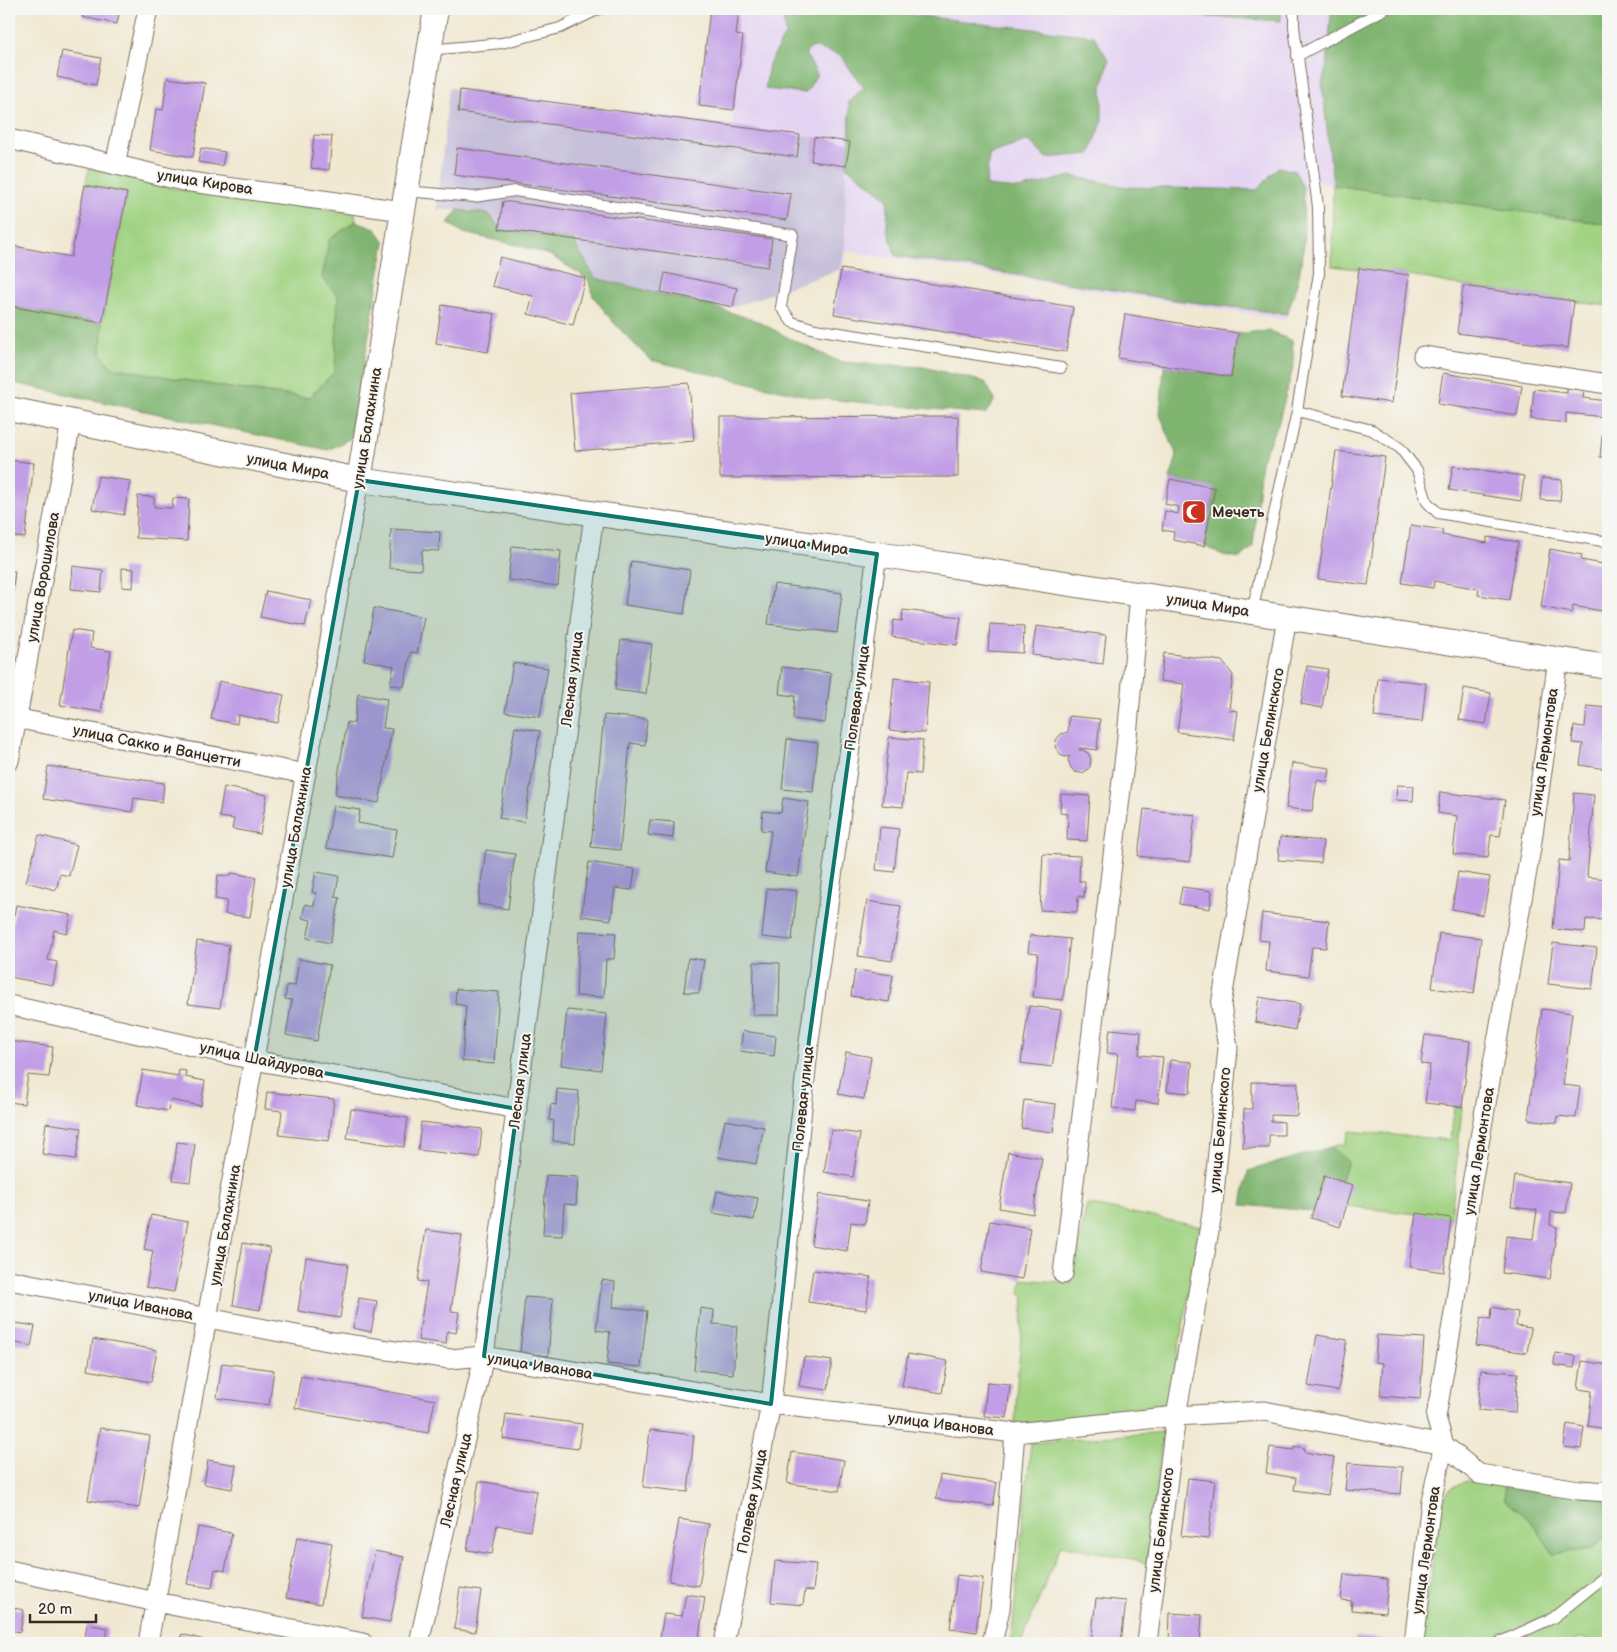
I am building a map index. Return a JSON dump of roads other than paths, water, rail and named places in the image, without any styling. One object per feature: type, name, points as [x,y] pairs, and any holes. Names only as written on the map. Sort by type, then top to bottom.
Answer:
[{"type":"street","points":[[115,165],[148,9]]},
{"type":"street","name":"улица Балахнина","points":[[148,1643],[359,480],[436,9]]},
{"type":"street","name":"улица Кирова","points":[[9,139],[183,181],[405,201]]},
{"type":"street","points":[[1423,356],[1608,384]]},
{"type":"street","name":"улица Мира","points":[[9,409],[359,480],[877,554],[1608,667]]},
{"type":"street","name":"улица Ворошилова","points":[[9,761],[13,718],[71,422]]},
{"type":"street","name":"Лесная улица","points":[[419,1643],[484,1356],[594,514]]},
{"type":"street","name":"Полевая улица","points":[[724,1643],[771,1404],[809,1041],[877,554]]},
{"type":"street","points":[[1063,1274],[1125,757],[1140,595]]},
{"type":"street","name":"улица Белинского","points":[[1147,1643],[1176,1416],[1212,1214],[1228,1048],[1222,1005],[1287,617]]},
{"type":"street","name":"улица Лермонтова","points":[[1414,1643],[1431,1501],[1444,1445],[1436,1417],[1456,1307],[1471,1189],[1531,848],[1558,659]]},
{"type":"street","name":"улица Сакко и Ванцетти","points":[[13,718],[306,774]]},
{"type":"street","name":"улица Шайдурова","points":[[9,1005],[254,1060],[517,1109]]},
{"type":"street","name":"улица Иванова","points":[[9,1280],[333,1342],[450,1359],[484,1356],[771,1404],[1015,1433],[1176,1416],[1264,1411],[1444,1445]]},
{"type":"street","points":[[992,1643],[1000,1609],[1015,1433]]},
{"type":"street","points":[[1444,1445],[1479,1474],[1580,1490],[1608,1492]]},
{"type":"street","points":[[9,1570],[156,1602],[363,1643]]},
{"type":"lane","points":[[430,50],[502,43],[560,28],[599,9]]},
{"type":"lane","points":[[1252,612],[1297,411],[1319,273],[1318,207],[1297,56],[1294,9]]},
{"type":"lane","points":[[1297,56],[1385,9]]},
{"type":"lane","points":[[405,201],[474,197],[515,191],[793,235],[781,307],[792,322],[815,329],[1061,368]]},
{"type":"lane","points":[[1297,411],[1372,430],[1400,448],[1417,470],[1427,502],[1438,513],[1608,542]]},
{"type":"lane","points":[[1498,1643],[1553,1618],[1608,1574]]},
{"type":"place","name":"Мечеть","points":[[1194,512]]}]
